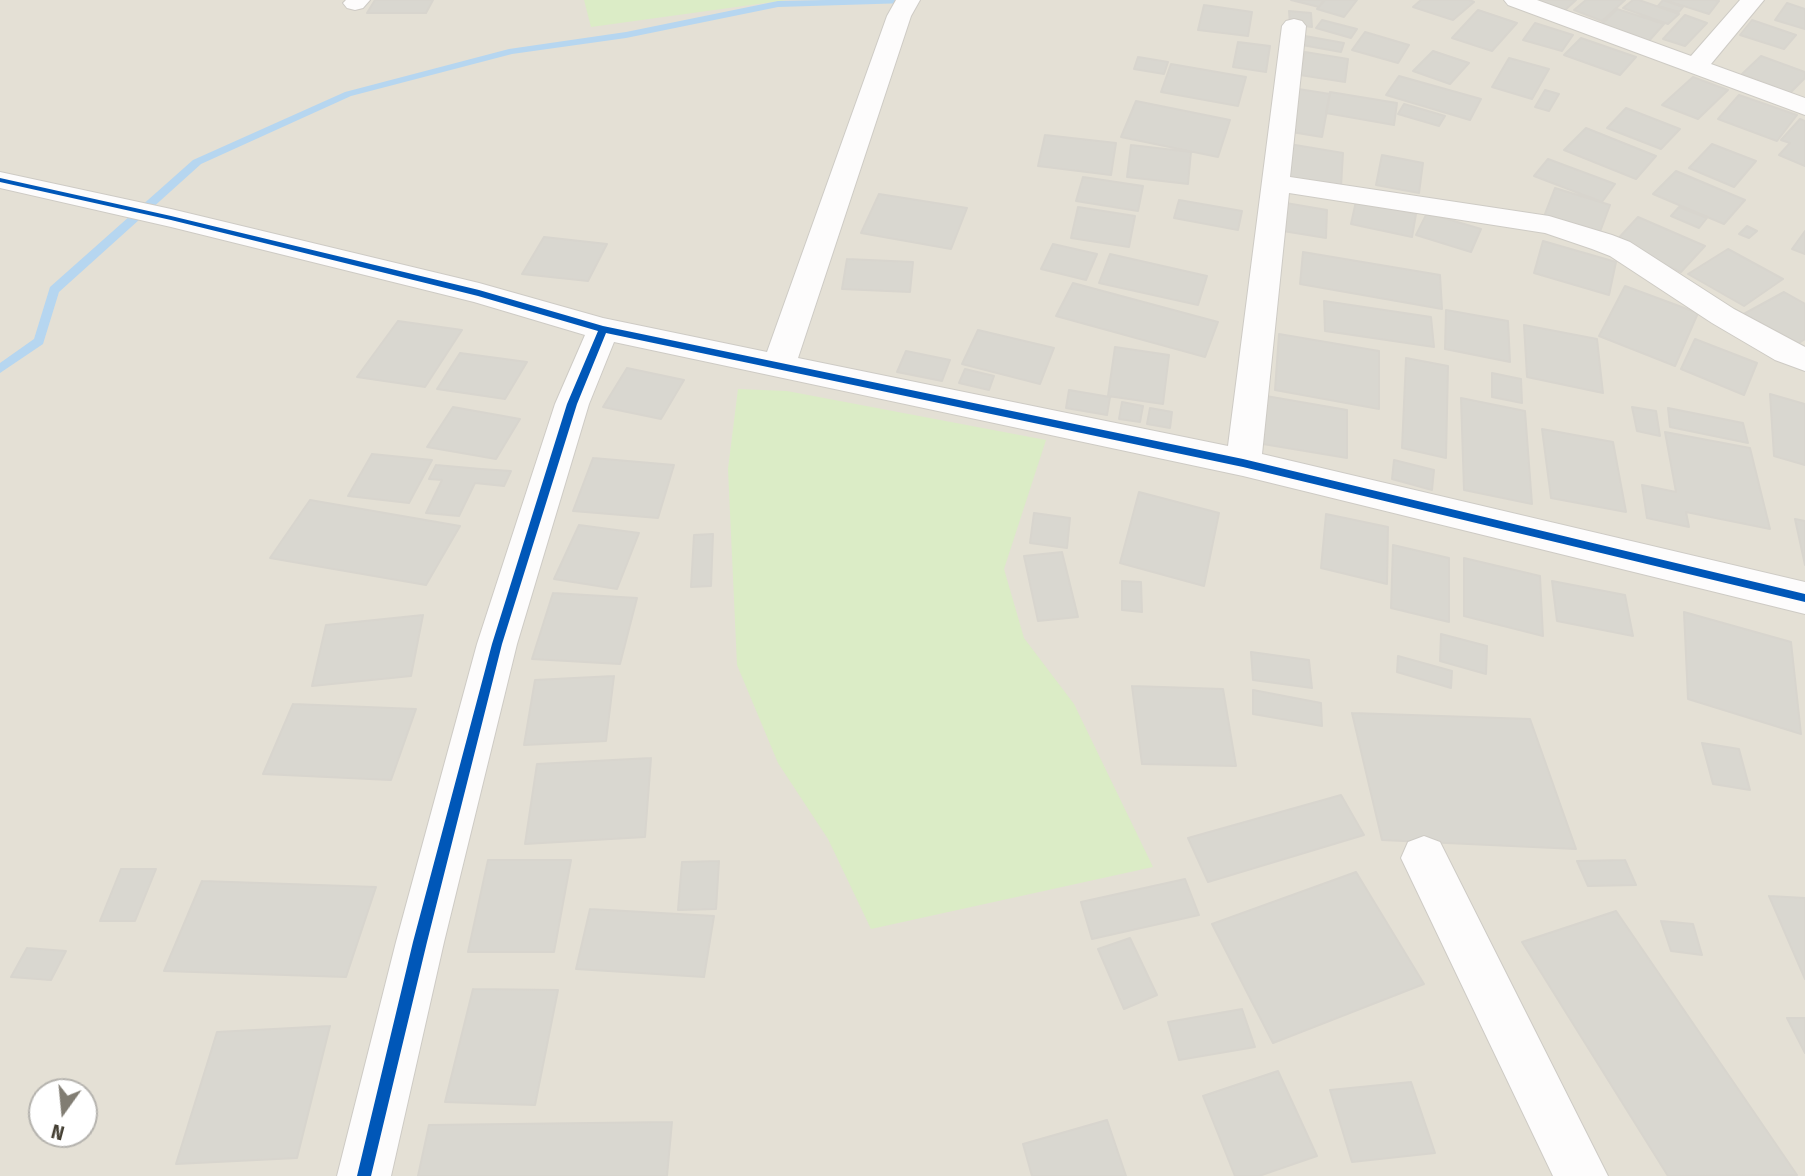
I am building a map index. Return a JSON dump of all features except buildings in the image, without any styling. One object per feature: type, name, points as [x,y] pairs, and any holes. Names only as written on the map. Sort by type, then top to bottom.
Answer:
[{"type":"street","points":[[1516,0],[1805,107]]},
{"type":"street","points":[[1696,66],[1752,0]]},
{"type":"street","points":[[779,365],[904,8]]},
{"type":"street","points":[[1243,463],[1294,26]]},
{"type":"street","points":[[0,180],[108,203],[479,293],[603,329],[1243,463],[1805,598]]},
{"type":"street","points":[[1275,183],[1549,225],[1602,242],[1620,249],[1734,323],[1805,360]]},
{"type":"street","points":[[364,1176],[420,942],[497,645],[572,404],[603,329]]},
{"type":"street","points":[[1424,859],[1581,1176]]},
{"type":"shaded area","points":[[0,0],[1805,0],[1805,1176],[0,1176]]},
{"type":"green space","points":[[584,0],[787,0],[591,27]]},
{"type":"green space","points":[[738,389],[787,391],[1046,440],[1004,569],[1024,638],[1074,704],[1153,867],[871,929],[828,839],[778,763],[737,665],[728,469]]},
{"type":"waterway","points":[[0,369],[39,341],[54,290],[197,162],[348,94],[512,51],[626,35],[778,4],[908,0]]},
{"type":"cycle path","points":[[0,180],[171,218],[479,293],[603,329],[1243,463],[1805,598]]},
{"type":"cycle path","points":[[364,1176],[420,942],[497,644],[572,404],[603,329]]}]
